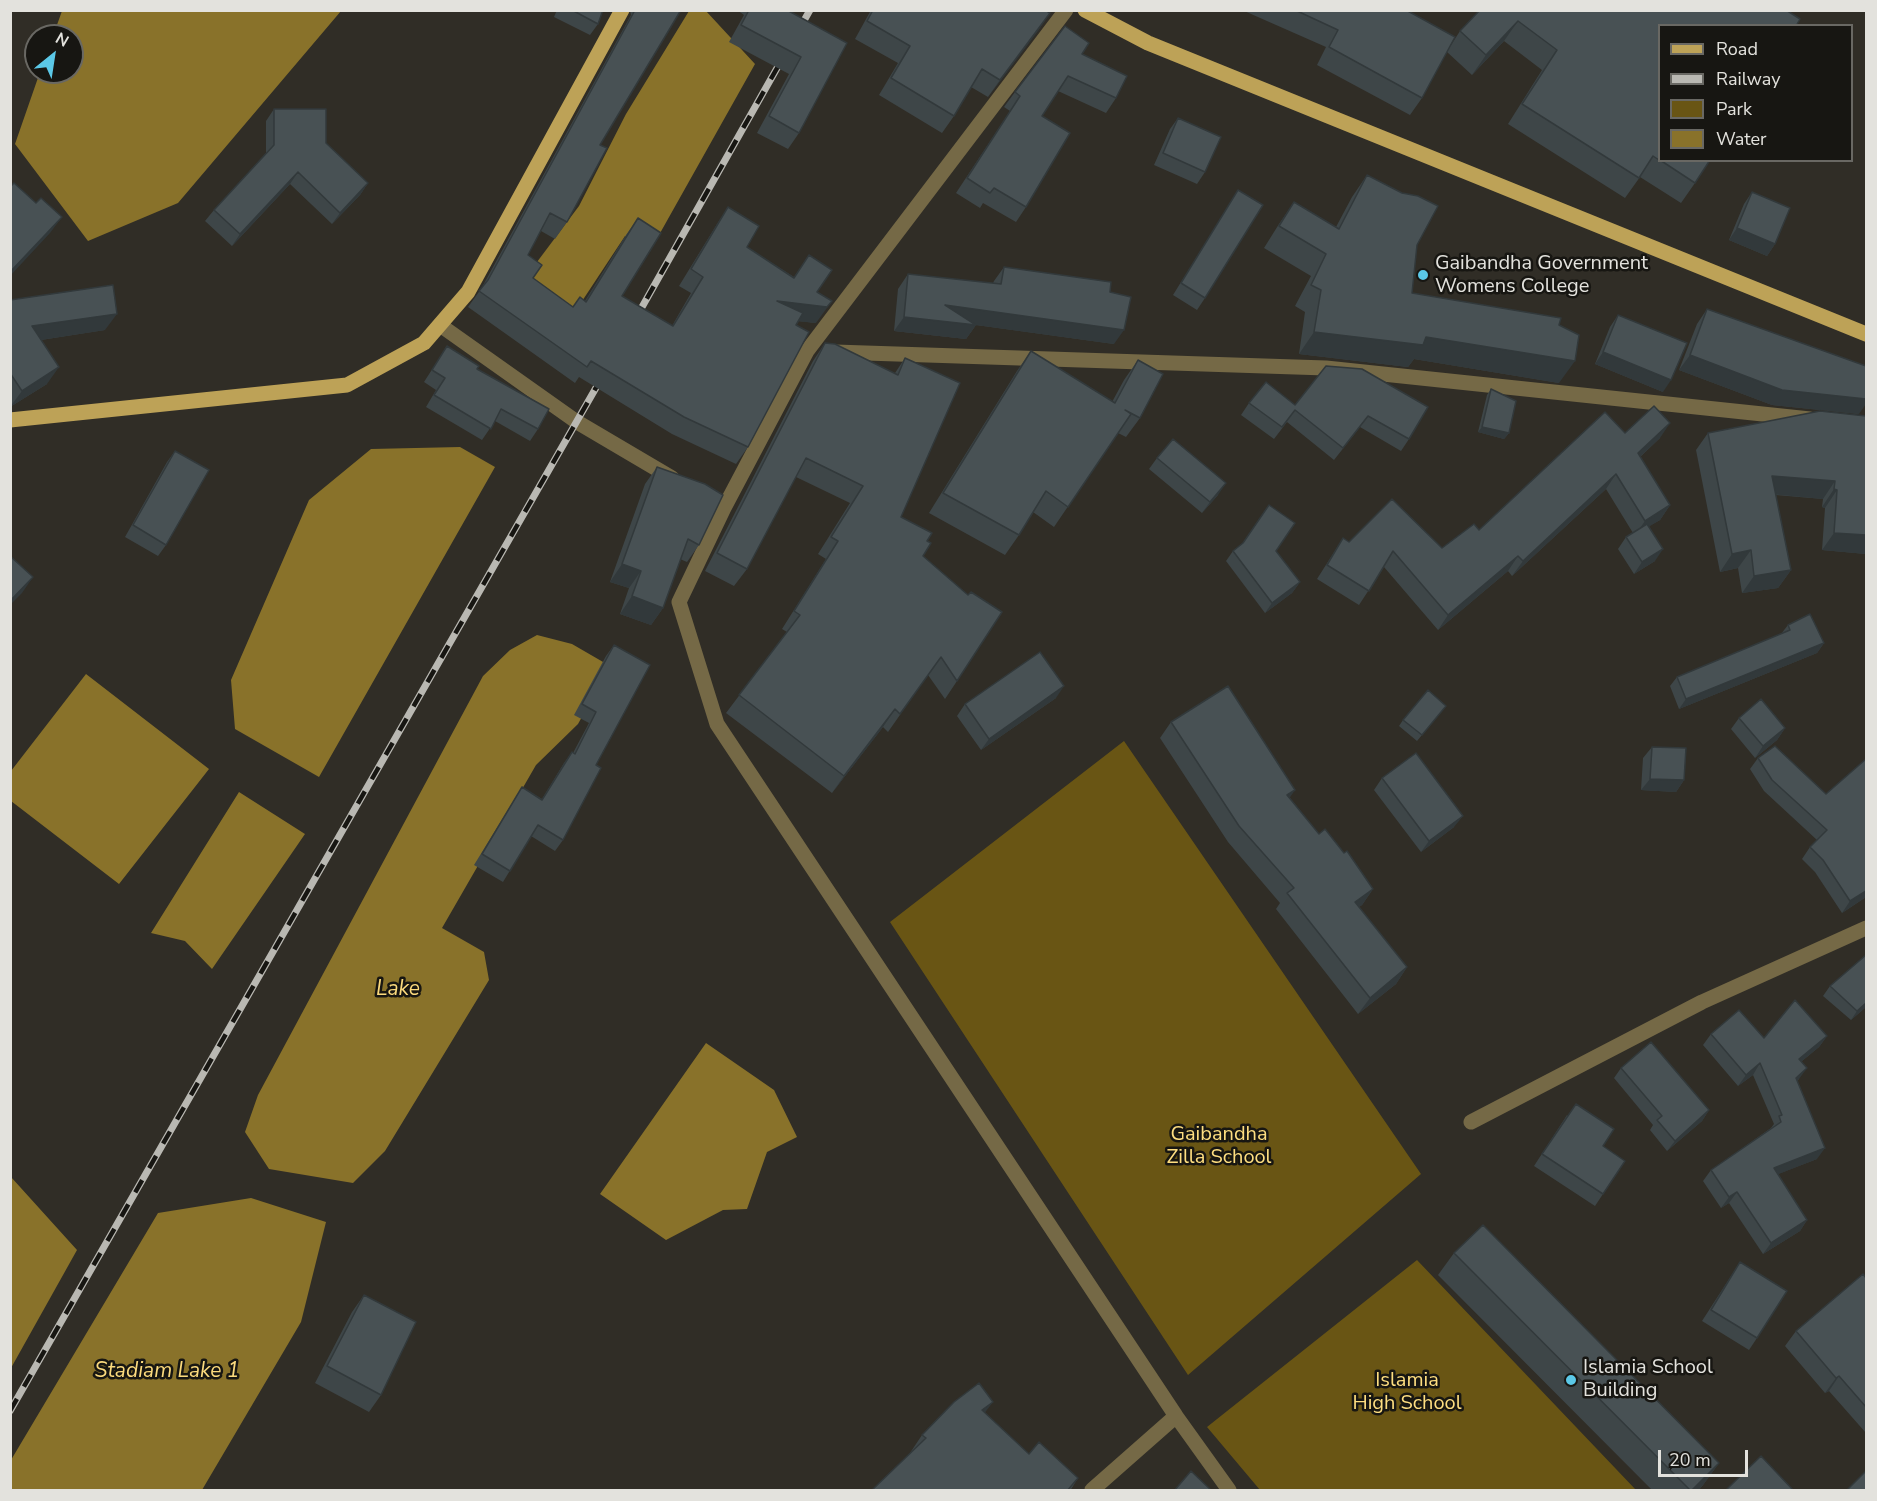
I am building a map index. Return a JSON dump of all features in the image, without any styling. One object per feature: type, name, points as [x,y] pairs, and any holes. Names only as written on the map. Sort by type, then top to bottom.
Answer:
[{"type":"main road","points":[[10,420],[347,385],[424,343],[468,292],[622,10]]},
{"type":"main road","points":[[1085,10],[1148,44],[1866,334]]},
{"type":"street","points":[[1066,10],[807,351],[719,505],[679,602],[717,724],[1176,1416],[1229,1491]]},
{"type":"street","points":[[440,325],[577,422],[685,486]]},
{"type":"street","points":[[807,351],[1326,368],[1831,421]]},
{"type":"street","points":[[1471,1122],[1702,1002],[1866,928]]},
{"type":"street","points":[[1092,1491],[1176,1416]]},
{"type":"green space","name":"Gaibandha Zilla School","points":[[1124,741],[1421,1174],[1188,1375],[890,922]]},
{"type":"green space","name":"Islamia High School","points":[[1417,1260],[1636,1490],[1260,1490],[1207,1427]]},
{"type":"water","points":[[62,10],[341,11],[178,203],[88,241],[15,144],[36,84],[84,84],[84,24],[57,24]]},
{"type":"water","points":[[689,11],[706,11],[755,64],[650,251],[625,236],[563,330],[522,282],[579,206],[626,114]]},
{"type":"water","points":[[460,447],[495,467],[319,777],[235,729],[231,680],[309,500],[371,449]]},
{"type":"water","name":"Lake","points":[[537,635],[572,644],[610,666],[578,724],[536,765],[442,928],[484,952],[489,980],[385,1151],[353,1183],[269,1169],[245,1132],[258,1095],[483,676],[510,650]]},
{"type":"water","points":[[86,674],[209,769],[119,884],[11,801],[11,771]]},
{"type":"water","points":[[239,792],[305,834],[212,969],[185,941],[151,933]]},
{"type":"water","points":[[706,1043],[774,1090],[797,1137],[767,1152],[747,1209],[723,1210],[666,1240],[600,1194]]},
{"type":"water","points":[[11,1177],[77,1250],[11,1368]]},
{"type":"water","name":"Stadiam Lake 1","points":[[251,1198],[326,1222],[301,1322],[202,1490],[11,1490],[11,1460],[158,1213]]},
{"type":"building","points":[[572,10],[603,10],[598,24]]},
{"type":"building","points":[[635,10],[681,10],[600,145],[607,148],[567,222],[550,213],[528,255],[542,265],[533,278],[573,307],[580,297],[586,302],[638,218],[661,233],[622,296],[673,326],[703,277],[691,269],[728,207],[759,226],[747,247],[794,278],[809,255],[832,270],[817,292],[832,301],[827,307],[777,301],[803,313],[796,325],[809,332],[748,447],[684,417],[591,361],[587,367],[479,291],[488,280]]},
{"type":"building","points":[[749,10],[787,10],[847,43],[799,133],[769,116],[801,57],[741,25]]},
{"type":"building","points":[[873,10],[1045,10],[1050,13],[1000,80],[982,69],[954,116],[891,78],[910,46],[867,21]]},
{"type":"building","points":[[1295,10],[1406,10],[1455,37],[1422,98],[1329,47],[1338,30]]},
{"type":"building","points":[[1480,10],[1786,10],[1800,19],[1797,24],[1658,24],[1658,159],[1653,156],[1639,178],[1522,104],[1557,50],[1518,21],[1486,55],[1460,31]]},
{"type":"building","points":[[1065,26],[1089,43],[1082,54],[1127,76],[1116,98],[1068,76],[1042,116],[1070,133],[1026,207],[994,188],[990,193],[967,178],[1020,96],[1015,92]]},
{"type":"building","points":[[274,109],[326,109],[326,143],[368,183],[340,213],[298,172],[240,234],[214,210],[274,145]]},
{"type":"building","points":[[1178,118],[1221,137],[1205,172],[1163,153]]},
{"type":"building","points":[[1663,162],[1709,162],[1695,183]]},
{"type":"building","points":[[1367,175],[1402,193],[1418,196],[1438,206],[1417,245],[1412,293],[1561,318],[1559,325],[1579,335],[1575,361],[1426,337],[1423,345],[1314,332],[1321,290],[1311,285],[1326,254],[1279,226],[1294,202],[1339,229]]},
{"type":"building","points":[[14,183],[36,203],[41,198],[62,217],[10,272],[10,187]]},
{"type":"building","points":[[1238,190],[1263,205],[1205,298],[1181,283]]},
{"type":"building","points":[[1752,192],[1790,208],[1775,244],[1737,228]]},
{"type":"building","points":[[1004,267],[1111,282],[1110,292],[1131,297],[1124,330],[945,305],[976,325],[904,317],[908,274],[1001,284]]},
{"type":"building","points":[[113,285],[117,314],[32,326],[59,367],[22,391],[10,373],[10,300]]},
{"type":"building","points":[[1707,309],[1866,366],[1866,399],[1782,390],[1690,355]]},
{"type":"building","points":[[1618,315],[1687,343],[1671,380],[1603,352]]},
{"type":"building","points":[[825,343],[835,344],[898,375],[905,358],[960,383],[901,517],[932,533],[927,541],[931,543],[923,556],[968,595],[971,592],[1002,612],[957,681],[941,657],[900,714],[895,709],[844,776],[739,695],[800,615],[794,611],[838,541],[831,537],[863,486],[806,458],[747,569],[717,553]]},
{"type":"building","points":[[447,346],[479,366],[477,369],[549,409],[538,429],[501,409],[491,429],[434,395],[445,378],[432,370]]},
{"type":"building","points":[[1031,351],[1115,403],[1138,360],[1163,374],[1140,418],[1125,410],[1131,414],[1068,507],[1046,491],[1019,535],[943,493]]},
{"type":"building","points":[[1326,366],[1362,369],[1428,407],[1409,439],[1368,416],[1343,448],[1295,410],[1282,427],[1249,403],[1266,382],[1295,405]]},
{"type":"building","points":[[1491,389],[1516,401],[1509,433],[1482,427]]},
{"type":"building","points":[[1654,406],[1670,423],[1638,453],[1670,505],[1645,521],[1616,474],[1523,561],[1518,556],[1448,615],[1393,551],[1369,591],[1327,565],[1343,538],[1349,542],[1392,499],[1442,548],[1474,524],[1479,530],[1605,412],[1625,433]]},
{"type":"building","points":[[1820,411],[1866,416],[1866,535],[1834,533],[1837,490],[1834,489],[1835,481],[1772,476],[1791,570],[1754,576],[1751,550],[1732,554],[1708,433]]},
{"type":"building","points":[[1173,439],[1226,483],[1210,502],[1157,458]]},
{"type":"building","points":[[175,451],[209,470],[166,545],[133,525]]},
{"type":"building","points":[[657,467],[705,484],[723,495],[699,545],[688,539],[663,608],[632,596],[641,571],[622,564]]},
{"type":"building","points":[[1269,505],[1295,523],[1276,551],[1300,582],[1272,603],[1233,551],[1243,543]]},
{"type":"building","points":[[1647,524],[1663,549],[1642,562],[1626,537]]},
{"type":"building","points":[[10,556],[33,577],[10,601]]},
{"type":"building","points":[[1810,614],[1824,643],[1686,699],[1677,677],[1790,630],[1788,625]]},
{"type":"building","points":[[614,645],[650,665],[596,765],[601,768],[563,840],[538,825],[510,871],[482,854],[522,787],[542,800],[572,752],[575,754],[596,712],[582,704]]},
{"type":"building","points":[[1040,652],[1064,686],[989,739],[965,704]]},
{"type":"building","points":[[1228,686],[1295,790],[1287,795],[1319,834],[1325,829],[1344,853],[1347,851],[1373,889],[1355,902],[1407,967],[1370,998],[1287,893],[1294,888],[1239,826],[1171,722]]},
{"type":"building","points":[[1428,690],[1446,706],[1422,735],[1403,720]]},
{"type":"building","points":[[1761,699],[1785,728],[1763,746],[1739,718]]},
{"type":"building","points":[[1775,746],[1826,794],[1866,759],[1866,891],[1850,901],[1823,860],[1810,847],[1827,830],[1772,780],[1758,758]]},
{"type":"building","points":[[1652,747],[1686,748],[1684,780],[1650,779]]},
{"type":"building","points":[[1416,753],[1463,816],[1429,841],[1382,778]]},
{"type":"building","points":[[1866,955],[1866,1003],[1857,1011],[1830,986]]},
{"type":"building","points":[[1795,1000],[1827,1036],[1799,1059],[1807,1068],[1796,1078],[1825,1148],[1774,1168],[1807,1220],[1771,1243],[1737,1192],[1729,1197],[1711,1170],[1781,1122],[1779,1116],[1782,1115],[1760,1063],[1746,1075],[1711,1034],[1739,1010],[1764,1038]]},
{"type":"building","points":[[1651,1042],[1709,1110],[1675,1141],[1657,1120],[1662,1116],[1621,1068]]},
{"type":"building","points":[[1576,1104],[1614,1129],[1603,1146],[1625,1161],[1603,1194],[1542,1154]]},
{"type":"building","points":[[1483,1225],[1719,1463],[1691,1491],[1454,1253]]},
{"type":"building","points":[[1740,1262],[1787,1291],[1757,1338],[1711,1310]]},
{"type":"building","points":[[1863,1274],[1866,1278],[1866,1407],[1839,1376],[1836,1378],[1796,1331]]},
{"type":"building","points":[[364,1295],[416,1322],[381,1395],[327,1366]]},
{"type":"building","points":[[979,1383],[993,1402],[982,1410],[1029,1454],[1039,1442],[1078,1478],[1067,1491],[871,1491],[926,1438],[922,1435],[954,1402]]},
{"type":"building","points":[[1761,1456],[1794,1491],[1729,1491],[1727,1489]]},
{"type":"building","points":[[1191,1471],[1212,1491],[1174,1491]]},
{"type":"building","points":[[1866,1471],[1866,1491],[1846,1491]]},
{"type":"railway","points":[[797,33],[810,10]]},
{"type":"railway","points":[[633,323],[785,54]]},
{"type":"railway","points":[[10,1411],[605,372]]},
{"type":"place","name":"Gaibandha Government Womens College","points":[[1423,275]]},
{"type":"place","name":"Islamia School Building","points":[[1571,1380]]}]
